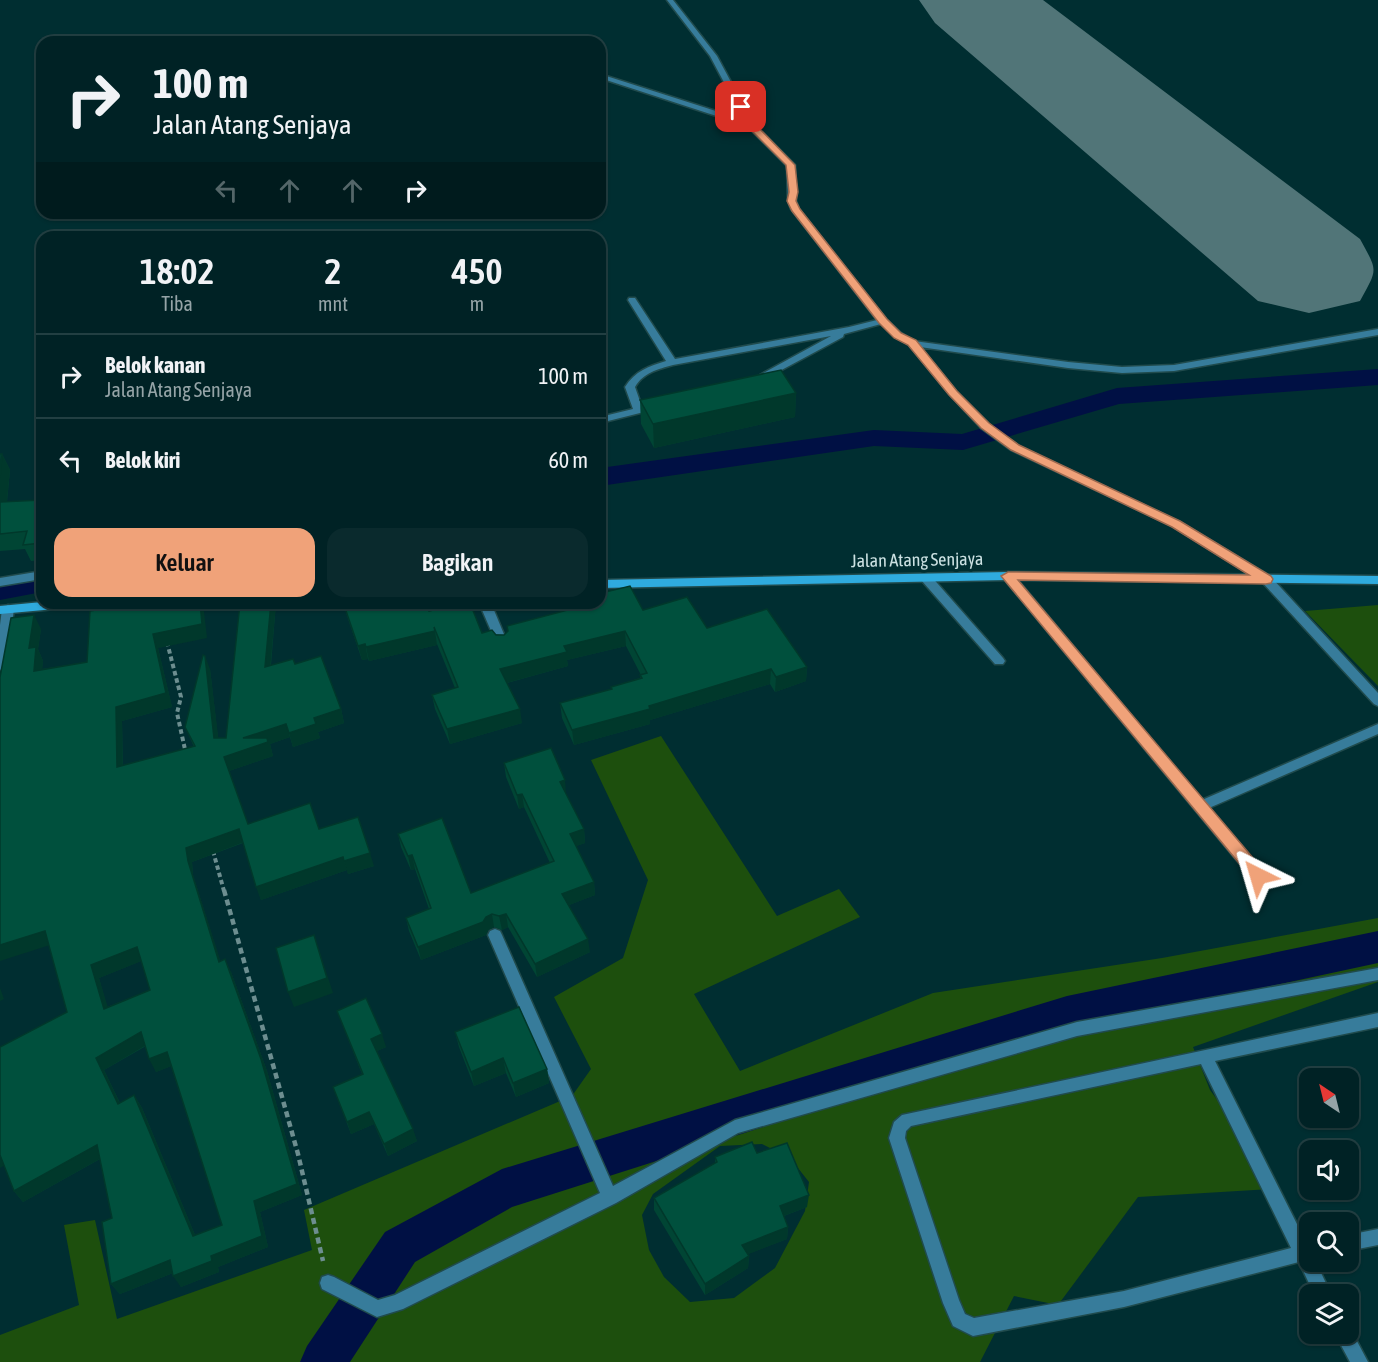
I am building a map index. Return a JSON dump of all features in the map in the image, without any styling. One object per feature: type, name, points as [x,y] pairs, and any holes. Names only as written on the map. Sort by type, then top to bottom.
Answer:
[{"type":"main road","name":"Jalan Atang Senjaya","points":[[606,584],[1008,576],[1378,580]]},
{"type":"main road","points":[[4,610],[36,607]]},
{"type":"street","points":[[670,0],[713,56],[750,124],[790,165],[792,201],[795,209],[883,321],[898,335],[912,343],[953,393],[985,426],[1007,442],[1176,524],[1266,579],[1378,701]]},
{"type":"street","points":[[606,78],[750,124]]},
{"type":"street","points":[[632,300],[672,362]]},
{"type":"street","points":[[639,410],[630,387],[635,377],[646,370],[672,362],[850,330],[883,321]]},
{"type":"street","points":[[752,382],[850,330]]},
{"type":"street","points":[[912,343],[1068,365],[1122,370],[1174,368],[1378,332]]},
{"type":"street","points":[[606,418],[659,406]]},
{"type":"street","points":[[0,582],[36,576]]},
{"type":"street","points":[[1008,576],[1258,876]]},
{"type":"street","points":[[926,578],[999,661]]},
{"type":"street","points":[[487,609],[502,644]]},
{"type":"street","points":[[0,666],[4,610]]},
{"type":"street","points":[[1200,806],[1378,729]]},
{"type":"street","points":[[495,935],[606,1191]]},
{"type":"street","points":[[328,1283],[377,1308],[397,1303],[606,1191],[735,1127],[960,1061],[1118,1020],[1378,974]]},
{"type":"street","points":[[1299,1254],[1124,1299],[973,1327],[959,1320],[951,1303],[897,1138],[899,1127],[908,1120],[1378,1020]]},
{"type":"street","points":[[1205,1056],[1299,1240]]},
{"type":"street","points":[[1359,1241],[1378,1237]]},
{"type":"street","points":[[1349,1344],[1359,1362]]},
{"type":"path","points":[[165,635],[181,697],[177,713],[187,759]]},
{"type":"path","points":[[210,841],[298,1154],[328,1283]]},
{"type":"green space","points":[[1378,605],[1378,686],[1305,611]]},
{"type":"green space","points":[[661,736],[777,916],[839,889],[860,917],[694,994],[740,1071],[933,993],[1162,958],[1378,918],[1378,982],[1193,1047],[1210,1090],[1252,1147],[1271,1189],[1138,1197],[1058,1305],[1014,1296],[980,1362],[0,1362],[0,1335],[79,1305],[64,1225],[95,1220],[117,1319],[312,1250],[304,1210],[572,1096],[591,1069],[554,997],[623,958],[648,880],[591,760]],"holes":[[[762,1144],[790,1158],[809,1182],[805,1211],[775,1268],[734,1298],[690,1302],[664,1277],[649,1250],[642,1215],[653,1194],[720,1146]]]},
{"type":"building","points":[[781,370],[796,393],[653,424],[640,400]]},
{"type":"building","points":[[0,454],[2,454],[0,478]]},
{"type":"building","points":[[36,500],[36,544],[23,545],[27,531],[0,534],[0,502]]},
{"type":"building","points":[[630,586],[643,610],[687,597],[707,628],[767,609],[807,667],[776,677],[771,669],[649,706],[650,709],[572,730],[560,703],[612,689],[611,687],[642,678],[640,675],[647,673],[625,631],[564,646],[567,652],[500,669],[520,709],[447,729],[432,695],[458,687],[434,627],[435,631],[366,647],[365,644],[358,646],[345,609],[428,609],[429,611],[472,609],[482,633],[492,630],[496,635],[504,635],[508,631],[507,626],[572,609],[606,609],[606,592]]},
{"type":"building","points":[[201,609],[202,624],[153,634],[166,693],[116,707],[117,767],[195,746],[185,727],[203,655],[205,656],[214,738],[226,738],[239,609],[270,609],[265,667],[293,659],[295,664],[321,656],[341,709],[314,718],[316,724],[289,733],[286,724],[243,738],[267,738],[268,742],[224,757],[248,824],[310,803],[319,829],[358,817],[370,853],[344,861],[343,857],[256,887],[239,829],[186,848],[219,962],[225,959],[261,1059],[297,1184],[254,1201],[262,1236],[211,1256],[212,1261],[173,1276],[170,1260],[111,1284],[102,1222],[112,1218],[97,1145],[14,1191],[0,1155],[0,1047],[67,1012],[45,931],[0,945],[0,677],[11,618],[34,615],[29,648],[36,647],[34,671],[87,662],[90,611]],"holes":[[[137,947],[150,990],[104,1009],[91,965]],[[141,1032],[149,1059],[167,1052],[222,1225],[193,1236],[134,1095],[118,1104],[96,1058]]]},
{"type":"building","points":[[551,748],[565,780],[560,782],[584,829],[570,834],[594,882],[562,894],[588,939],[535,964],[506,914],[499,916],[492,914],[483,922],[418,947],[406,918],[431,908],[412,855],[408,856],[398,834],[442,818],[471,893],[554,861],[522,794],[517,795],[504,763]]},
{"type":"building","points":[[314,935],[327,978],[288,992],[276,948]]},
{"type":"building","points":[[366,998],[382,1034],[371,1039],[413,1129],[384,1144],[369,1112],[347,1122],[333,1087],[363,1074],[337,1011]]},
{"type":"building","points":[[519,1007],[547,1069],[513,1083],[503,1058],[471,1072],[455,1032]]},
{"type":"building","points":[[752,1142],[757,1153],[787,1143],[809,1195],[780,1206],[788,1227],[742,1245],[749,1256],[705,1284],[654,1198],[717,1162],[715,1157]]},
{"type":"waterway","points":[[606,476],[874,438],[963,442],[1117,396],[1378,377]]},
{"type":"waterway","points":[[0,590],[36,583]]},
{"type":"waterway","points":[[323,1362],[400,1247],[502,1190],[1067,1013],[1378,947]]},
{"type":"runway","points":[[974,0],[1309,270]]},
{"type":"route","points":[[741,107],[750,124],[790,165],[792,201],[795,209],[883,321],[904,340],[912,343],[953,393],[985,426],[1015,447],[1044,462],[1176,524],[1266,579],[1008,576],[1258,876]]}]
